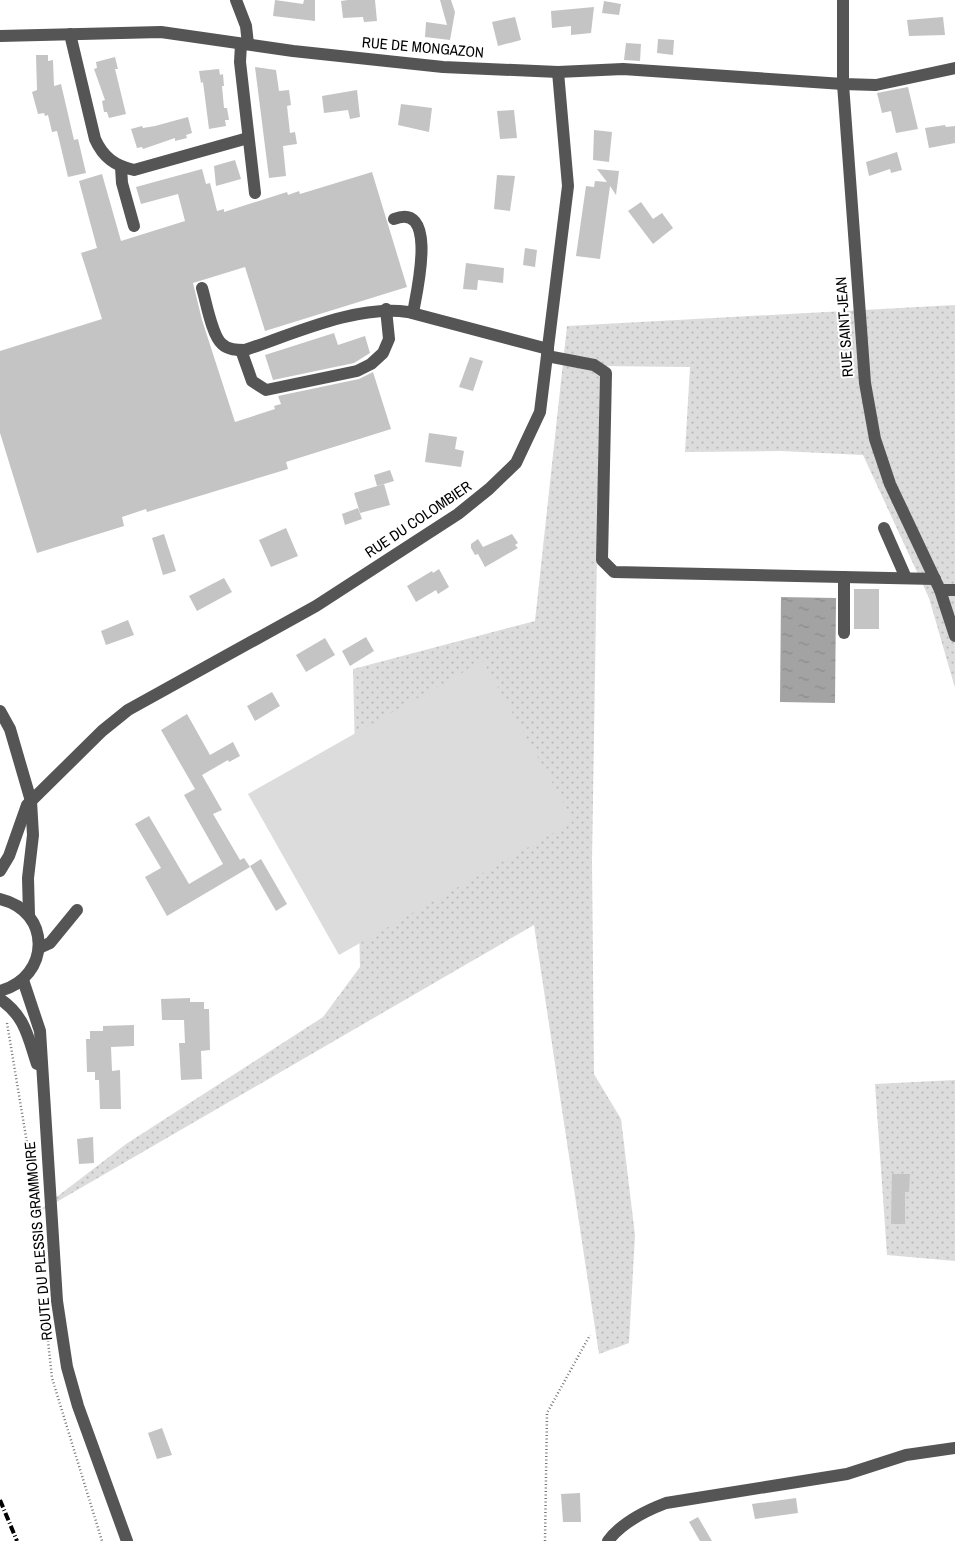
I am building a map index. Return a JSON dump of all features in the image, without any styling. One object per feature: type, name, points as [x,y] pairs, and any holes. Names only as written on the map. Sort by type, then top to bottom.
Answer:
[{"type":"street","points":[[236,0],[246,26],[245,44],[240,62],[255,193]]},
{"type":"street","name":"RUE SAINT-JEAN","points":[[843,0],[843,84],[864,383],[873,430],[890,484],[937,584],[955,636]]},
{"type":"street","name":"RUE DE MONGAZON","points":[[0,36],[161,32],[293,51],[443,67],[558,72],[622,70],[843,84],[876,85],[955,68]]},
{"type":"street","points":[[70,34],[95,139],[102,153],[121,167],[134,170],[248,138]]},
{"type":"street","name":"RUE DU COLOMBIER","points":[[0,871],[9,856],[18,826],[31,801],[102,730],[128,710],[316,606],[458,514],[490,490],[516,463],[540,412],[568,186],[558,72]]},
{"type":"street","points":[[121,167],[122,183],[134,226]]},
{"type":"street","points":[[394,219],[403,216],[411,219],[417,226],[422,240],[413,313]]},
{"type":"street","points":[[202,288],[220,344],[230,349],[241,350],[359,313],[386,310],[413,313],[594,365],[606,373],[602,560],[614,572],[622,574],[906,578],[937,584],[955,590]]},
{"type":"street","points":[[241,350],[252,382],[266,390],[357,371],[378,359],[386,346],[389,338],[386,310]]},
{"type":"street","points":[[884,528],[906,578]]},
{"type":"street","points":[[844,577],[844,633]]},
{"type":"street","points":[[0,711],[10,729],[31,801],[33,835],[28,878],[29,915]]},
{"type":"street","points":[[0,899],[20,907],[29,915],[35,925],[39,948],[31,971],[23,980],[13,986],[0,990]]},
{"type":"street","points":[[39,948],[50,943],[76,910]]},
{"type":"street","name":"ROUTE DU PLESSIS GRAMMOIRE","points":[[23,980],[40,1031],[41,1079],[57,1301],[67,1367],[78,1406],[127,1541]]},
{"type":"street","name":"ROUTE DU PLESSIS GRAMMOIRE","points":[[0,999],[14,1008],[24,1025],[41,1079]]},
{"type":"street","points":[[608,1541],[625,1524],[644,1512],[666,1503],[848,1474],[906,1455],[955,1448]]},
{"type":"path","points":[[545,1541],[547,1414],[590,1335]]},
{"type":"shaded area","points":[[955,305],[955,688],[929,598],[863,455],[781,451],[685,452],[690,367],[600,366],[592,861],[594,1074],[621,1119],[635,1235],[629,1343],[599,1354],[534,925],[29,1218],[126,1144],[323,1017],[360,967],[353,669],[535,621],[567,326]]},
{"type":"shaded area","points":[[483,661],[574,821],[339,955],[248,794]]},
{"type":"shaded area","points":[[955,1080],[955,1261],[887,1255],[875,1084]]},
{"type":"water","points":[[781,597],[836,598],[835,703],[780,702]]},
{"type":"building","points":[[275,0],[303,4],[304,0],[315,0],[315,21],[273,16]]},
{"type":"building","points":[[375,0],[377,21],[364,22],[363,17],[343,18],[341,1]]},
{"type":"building","points":[[440,0],[451,0],[455,12],[450,40],[425,37],[426,22],[447,25]]},
{"type":"building","points":[[604,1],[621,4],[619,15],[602,13]]},
{"type":"building","points":[[594,7],[591,33],[571,35],[571,26],[552,28],[551,11]]},
{"type":"building","points":[[515,17],[521,40],[498,46],[492,22]]},
{"type":"building","points":[[943,17],[945,35],[909,36],[907,20]]},
{"type":"building","points":[[658,39],[674,40],[673,55],[657,53]]},
{"type":"building","points":[[626,43],[641,44],[640,61],[624,60]]},
{"type":"building","points":[[36,55],[48,55],[48,61],[53,60],[54,86],[61,84],[74,140],[78,139],[86,173],[68,177],[57,131],[52,132],[48,115],[45,116],[44,113],[38,114],[32,92],[37,90]]},
{"type":"building","points":[[115,57],[118,69],[115,69],[126,114],[109,118],[107,112],[104,112],[102,101],[105,100],[94,69],[97,68],[96,62]]},
{"type":"building","points":[[255,67],[276,70],[279,91],[289,90],[291,105],[287,106],[290,133],[295,132],[297,144],[283,146],[286,176],[269,178]]},
{"type":"building","points":[[219,69],[220,75],[223,74],[224,108],[227,108],[229,120],[225,120],[226,126],[209,129],[203,82],[201,83],[199,71]]},
{"type":"building","points":[[908,87],[918,129],[896,133],[891,111],[882,113],[877,93]]},
{"type":"building","points":[[357,90],[360,117],[350,119],[348,110],[324,113],[322,96]]},
{"type":"building","points":[[401,104],[432,108],[429,132],[398,125]]},
{"type":"building","points":[[514,110],[517,138],[500,139],[497,111]]},
{"type":"building","points":[[188,117],[192,133],[186,135],[187,138],[175,141],[175,138],[143,149],[142,147],[137,148],[131,129],[142,126],[143,128],[155,126]]},
{"type":"building","points":[[945,125],[946,127],[955,126],[955,143],[929,148],[925,128]]},
{"type":"building","points":[[594,130],[612,132],[609,162],[593,160]]},
{"type":"building","points":[[897,152],[902,170],[891,173],[890,169],[869,176],[866,162]]},
{"type":"building","points":[[235,160],[241,179],[216,186],[214,166]]},
{"type":"building","points":[[202,169],[206,184],[210,183],[217,211],[224,209],[224,212],[287,192],[288,195],[299,191],[300,194],[372,172],[407,287],[265,331],[245,267],[193,283],[202,320],[235,422],[275,409],[274,406],[281,404],[278,396],[359,379],[373,372],[391,429],[286,462],[288,469],[147,512],[146,509],[122,517],[124,526],[37,553],[0,433],[0,351],[102,319],[81,253],[97,248],[79,181],[102,174],[121,241],[185,221],[178,194],[141,204],[136,187]]},
{"type":"building","points":[[597,169],[619,171],[616,195],[610,186],[600,259],[576,256],[586,186],[594,187],[595,181],[607,182]]},
{"type":"building","points":[[497,175],[515,176],[510,211],[494,209]]},
{"type":"building","points":[[641,202],[653,219],[662,213],[673,228],[653,244],[628,211]]},
{"type":"building","points":[[525,248],[537,250],[535,267],[523,265]]},
{"type":"building","points":[[466,263],[504,268],[503,283],[478,280],[477,290],[463,289]]},
{"type":"building","points":[[334,333],[338,345],[365,336],[370,353],[354,363],[273,380],[265,355]]},
{"type":"building","points":[[470,357],[483,361],[473,391],[459,387]]},
{"type":"building","points":[[429,433],[457,437],[455,449],[464,451],[461,467],[425,462]]},
{"type":"building","points":[[390,470],[394,481],[377,486],[374,475]]},
{"type":"building","points":[[384,484],[390,505],[360,513],[354,493]]},
{"type":"building","points":[[358,508],[362,519],[345,525],[342,514]]},
{"type":"building","points":[[286,528],[298,556],[271,567],[259,540]]},
{"type":"building","points":[[164,534],[176,571],[163,575],[152,538]]},
{"type":"building","points":[[512,534],[518,543],[515,545],[518,548],[485,567],[478,554],[475,555],[471,548],[471,544],[478,539],[483,547]]},
{"type":"building","points":[[439,569],[449,587],[438,594],[436,590],[416,602],[407,586],[432,571],[433,573]]},
{"type":"building","points":[[224,578],[232,592],[197,611],[189,596]]},
{"type":"building","points":[[854,589],[879,589],[879,629],[854,629]]},
{"type":"building","points":[[128,620],[134,635],[106,645],[101,631]]},
{"type":"building","points":[[366,637],[374,651],[350,666],[342,651]]},
{"type":"building","points":[[325,638],[335,655],[306,672],[296,655]]},
{"type":"building","points":[[272,692],[280,706],[255,721],[247,706]]},
{"type":"building","points":[[187,714],[210,755],[233,742],[240,756],[229,762],[228,760],[202,775],[222,810],[213,814],[240,860],[244,858],[250,867],[167,916],[145,877],[161,868],[135,824],[149,816],[189,884],[223,864],[184,795],[195,789],[161,730]]},
{"type":"building","points":[[261,859],[287,904],[276,911],[250,866]]},
{"type":"building","points":[[190,998],[190,1002],[204,1002],[204,1009],[209,1009],[210,1050],[201,1051],[202,1079],[181,1080],[179,1043],[185,1043],[184,1020],[162,1020],[161,999]]},
{"type":"building","points":[[134,1025],[134,1046],[111,1047],[112,1071],[120,1070],[121,1109],[100,1109],[99,1080],[95,1080],[95,1072],[87,1072],[86,1039],[90,1039],[90,1031],[103,1031],[103,1026]]},
{"type":"building","points":[[93,1137],[94,1163],[79,1164],[77,1139]]},
{"type":"building","points":[[892,1174],[910,1174],[909,1192],[905,1192],[905,1224],[891,1224]]},
{"type":"building","points":[[162,1428],[172,1455],[157,1459],[148,1433]]},
{"type":"building","points":[[580,1493],[581,1522],[563,1522],[561,1494]]},
{"type":"building","points":[[796,1498],[798,1513],[755,1519],[752,1504]]},
{"type":"building","points":[[698,1517],[712,1541],[700,1541],[689,1522]]},
{"type":"railway","points":[[0,1500],[17,1541]]}]
